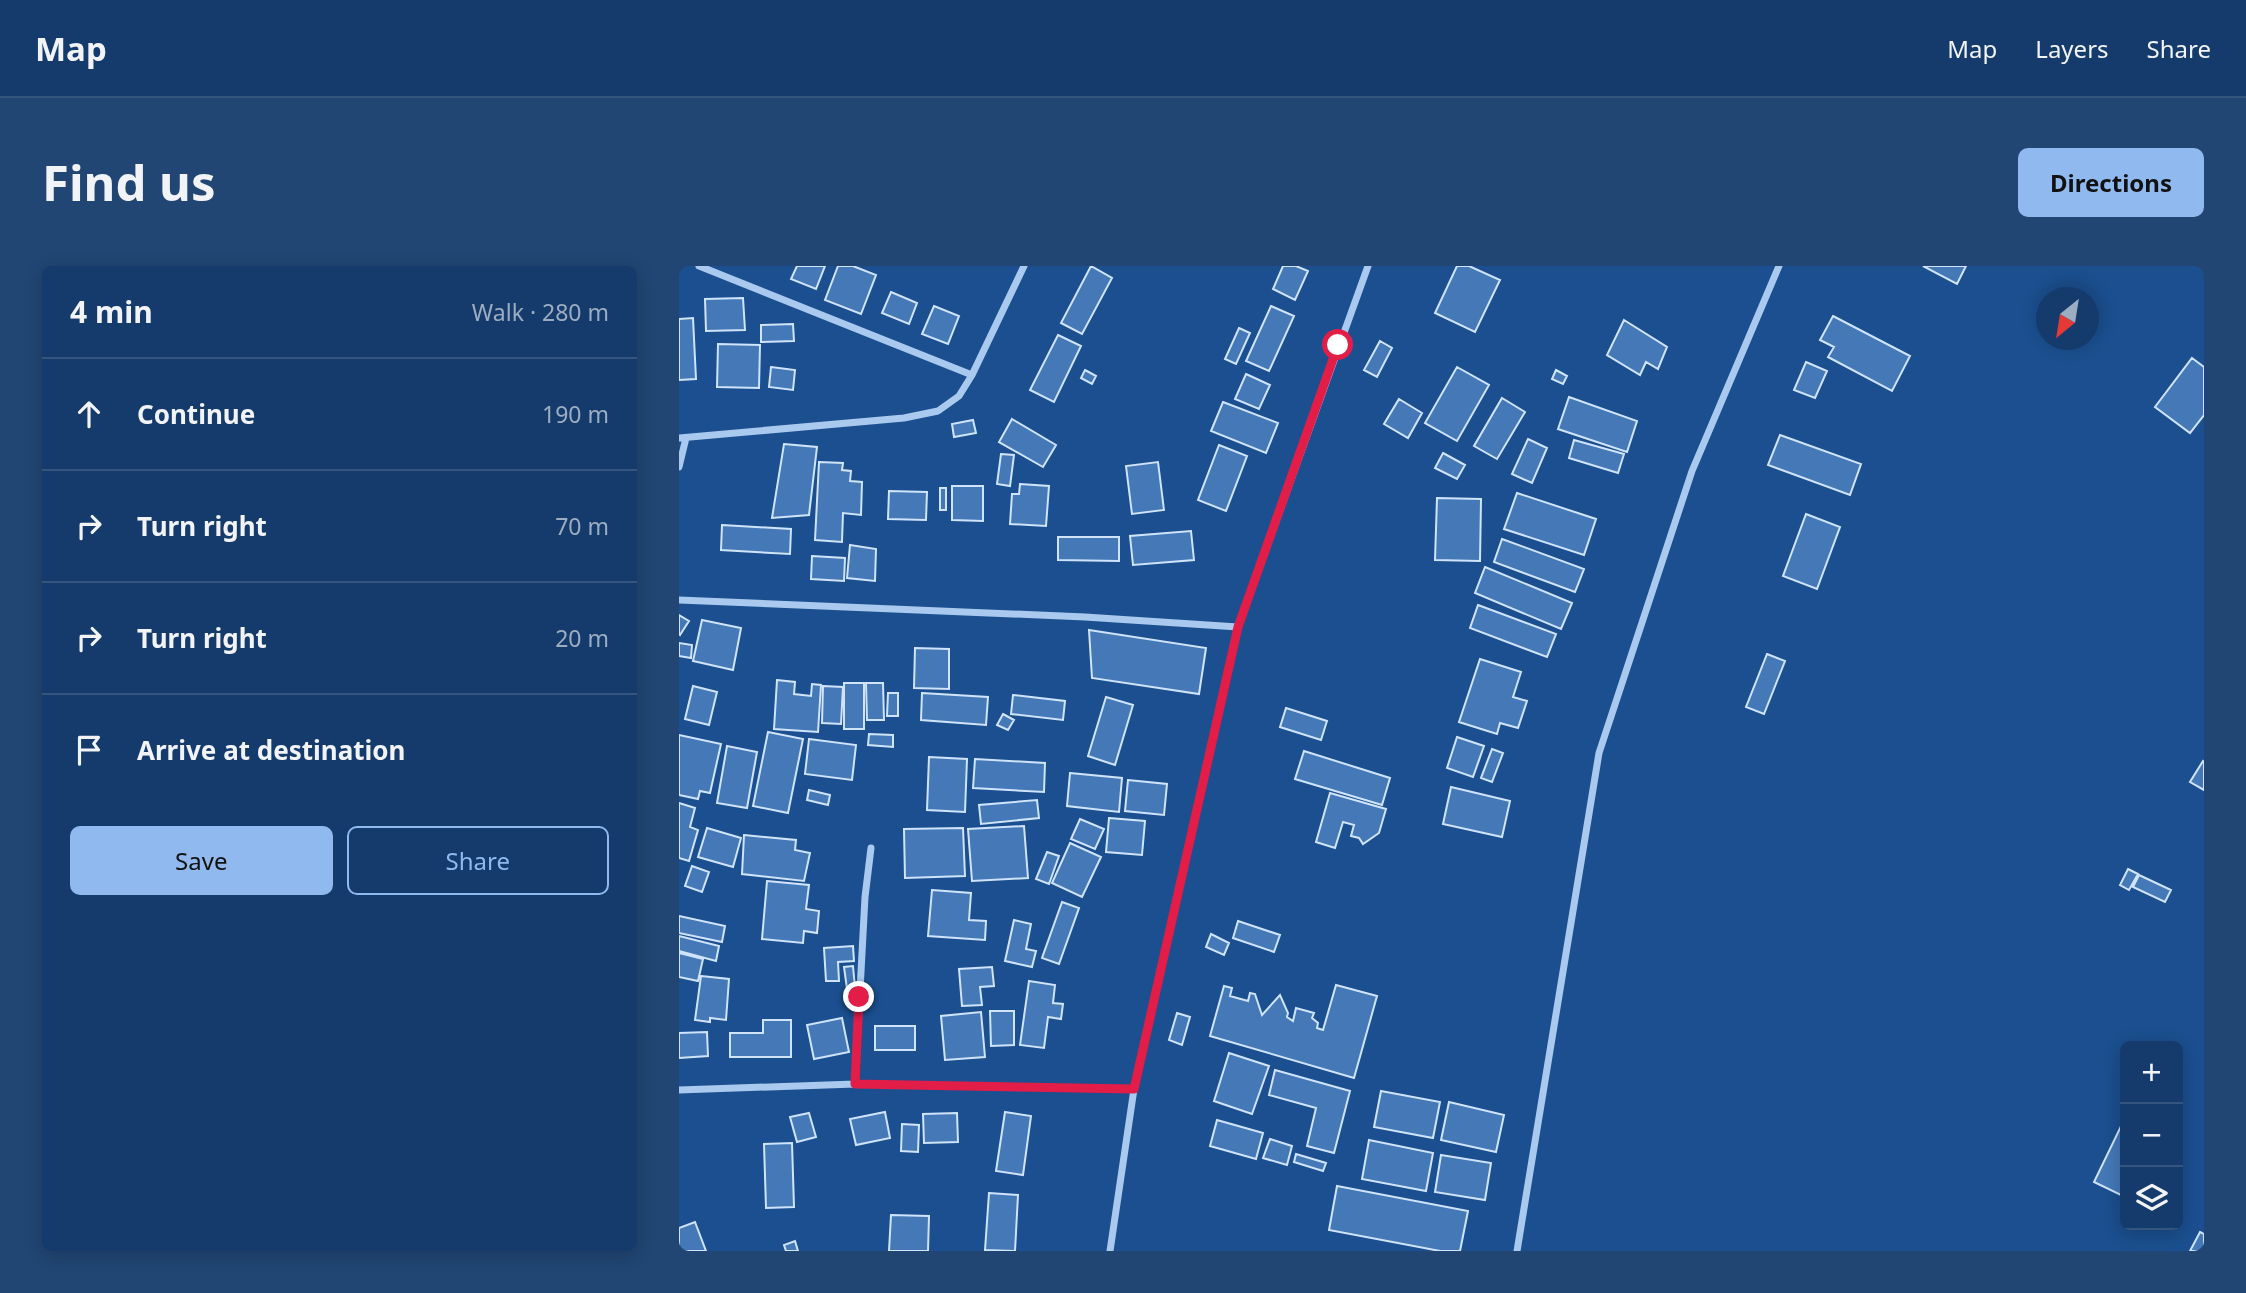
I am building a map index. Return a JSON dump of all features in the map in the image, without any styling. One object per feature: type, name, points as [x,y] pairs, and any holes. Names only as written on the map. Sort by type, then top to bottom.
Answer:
[{"type":"street","points":[[699,266],[972,375]]},
{"type":"street","points":[[679,467],[683,438],[904,418],[938,411],[959,396],[972,375],[1024,266]]},
{"type":"street","points":[[1110,1251],[1134,1089],[1238,627],[1368,266]]},
{"type":"street","points":[[1517,1251],[1599,753],[1692,471],[1779,266]]},
{"type":"street","points":[[679,600],[1086,617],[1238,627]]},
{"type":"street","points":[[855,1084],[865,897],[871,848]]},
{"type":"street","points":[[679,1090],[855,1084],[1134,1089]]},
{"type":"building","points":[[797,266],[825,266],[816,289],[791,279]]},
{"type":"building","points":[[838,266],[853,266],[876,275],[861,314],[825,300]]},
{"type":"building","points":[[1091,266],[1112,278],[1082,334],[1061,323]]},
{"type":"building","points":[[1283,266],[1296,266],[1308,271],[1295,300],[1273,289]]},
{"type":"building","points":[[1457,266],[1469,266],[1500,280],[1475,332],[1435,313]]},
{"type":"building","points":[[1923,266],[1966,266],[1957,284]]},
{"type":"building","points":[[891,292],[917,303],[909,324],[882,313]]},
{"type":"building","points":[[743,298],[745,330],[706,331],[705,299]]},
{"type":"building","points":[[934,306],[959,316],[948,344],[922,334]]},
{"type":"building","points":[[1271,306],[1294,316],[1269,371],[1246,361]]},
{"type":"building","points":[[1833,316],[1910,356],[1892,391],[1828,357],[1834,347],[1820,340]]},
{"type":"building","points":[[693,318],[696,379],[679,380],[679,319]]},
{"type":"building","points":[[1624,320],[1667,347],[1658,369],[1646,362],[1640,375],[1607,355]]},
{"type":"building","points":[[793,324],[794,341],[761,342],[761,325]]},
{"type":"building","points":[[1239,328],[1250,333],[1236,364],[1225,359]]},
{"type":"building","points":[[1058,335],[1081,346],[1054,402],[1030,390]]},
{"type":"building","points":[[1380,341],[1392,348],[1377,377],[1364,370]]},
{"type":"building","points":[[718,344],[760,345],[759,388],[717,387]]},
{"type":"building","points":[[2192,358],[2204,367],[2204,415],[2190,433],[2155,407]]},
{"type":"building","points":[[1806,362],[1827,371],[1815,398],[1794,390]]},
{"type":"building","points":[[771,367],[795,370],[793,390],[769,387]]},
{"type":"building","points":[[1457,367],[1489,385],[1457,441],[1425,423]]},
{"type":"building","points":[[1085,370],[1096,376],[1092,384],[1081,378]]},
{"type":"building","points":[[1556,370],[1567,376],[1563,384],[1552,379]]},
{"type":"building","points":[[1246,374],[1270,385],[1259,409],[1235,399]]},
{"type":"building","points":[[1569,397],[1637,421],[1627,452],[1558,429]]},
{"type":"building","points":[[1502,398],[1525,412],[1497,459],[1474,446]]},
{"type":"building","points":[[1399,399],[1422,413],[1408,438],[1384,424]]},
{"type":"building","points":[[1223,402],[1278,423],[1266,453],[1211,431]]},
{"type":"building","points":[[1012,419],[1056,445],[1043,467],[999,442]]},
{"type":"building","points":[[973,420],[976,433],[954,437],[952,424]]},
{"type":"building","points":[[1780,435],[1861,464],[1850,495],[1768,465]]},
{"type":"building","points":[[1528,439],[1547,448],[1532,483],[1512,474]]},
{"type":"building","points":[[1574,440],[1624,454],[1618,473],[1569,458]]},
{"type":"building","points":[[784,444],[817,447],[809,515],[772,518]]},
{"type":"building","points":[[1219,445],[1247,456],[1226,511],[1198,500]]},
{"type":"building","points":[[1443,453],[1465,465],[1457,479],[1435,468]]},
{"type":"building","points":[[1001,454],[1014,455],[1010,486],[997,484]]},
{"type":"building","points":[[819,462],[843,463],[842,470],[851,471],[850,481],[862,482],[861,515],[843,513],[842,542],[815,540]]},
{"type":"building","points":[[1158,462],[1164,510],[1132,514],[1126,466]]},
{"type":"building","points":[[1020,484],[1049,486],[1046,526],[1010,524],[1012,494],[1019,494]]},
{"type":"building","points":[[952,486],[983,486],[983,521],[952,520]]},
{"type":"building","points":[[940,488],[946,488],[946,510],[940,510]]},
{"type":"building","points":[[889,491],[927,492],[926,520],[888,519]]},
{"type":"building","points":[[1517,493],[1596,519],[1584,555],[1504,529]]},
{"type":"building","points":[[1437,498],[1481,499],[1480,561],[1435,560]]},
{"type":"building","points":[[1806,514],[1840,527],[1817,589],[1783,576]]},
{"type":"building","points":[[722,525],[791,529],[790,554],[721,550]]},
{"type":"building","points":[[1191,531],[1194,560],[1133,565],[1130,536]]},
{"type":"building","points":[[1058,537],[1119,537],[1119,561],[1058,560]]},
{"type":"building","points":[[1502,539],[1584,569],[1575,592],[1494,562]]},
{"type":"building","points":[[850,545],[876,549],[875,581],[847,578]]},
{"type":"building","points":[[812,556],[845,558],[844,581],[811,579]]},
{"type":"building","points":[[1485,567],[1572,603],[1561,629],[1475,593]]},
{"type":"building","points":[[1478,605],[1556,634],[1547,657],[1470,628]]},
{"type":"building","points":[[679,615],[689,621],[680,635],[679,634]]},
{"type":"building","points":[[702,620],[741,628],[733,670],[693,661]]},
{"type":"building","points":[[1089,630],[1206,648],[1199,694],[1092,678]]},
{"type":"building","points":[[679,643],[692,645],[691,658],[679,656]]},
{"type":"building","points":[[915,648],[949,649],[949,689],[914,688]]},
{"type":"building","points":[[1767,654],[1785,661],[1764,714],[1746,707]]},
{"type":"building","points":[[1480,659],[1521,672],[1513,697],[1527,701],[1518,728],[1500,723],[1497,734],[1459,722]]},
{"type":"building","points":[[777,680],[795,682],[794,694],[811,696],[812,684],[821,685],[818,732],[774,729]]},
{"type":"building","points":[[844,683],[864,683],[864,729],[844,729]]},
{"type":"building","points":[[866,683],[883,683],[884,720],[867,720]]},
{"type":"building","points":[[693,686],[717,692],[709,725],[685,719]]},
{"type":"building","points":[[823,686],[843,687],[841,724],[822,723]]},
{"type":"building","points":[[888,693],[898,693],[898,716],[887,716]]},
{"type":"building","points":[[922,693],[988,697],[986,725],[921,720]]},
{"type":"building","points":[[1013,695],[1065,701],[1063,720],[1011,714]]},
{"type":"building","points":[[1106,697],[1133,705],[1115,765],[1088,756]]},
{"type":"building","points":[[1286,708],[1327,721],[1321,740],[1280,727]]},
{"type":"building","points":[[1003,714],[1014,720],[1008,730],[997,725]]},
{"type":"building","points":[[768,732],[803,739],[788,813],[753,806]]},
{"type":"building","points":[[869,734],[893,735],[893,747],[868,745]]},
{"type":"building","points":[[679,735],[721,744],[710,793],[700,791],[698,799],[679,795]]},
{"type":"building","points":[[1457,737],[1484,746],[1473,777],[1447,768]]},
{"type":"building","points":[[809,739],[856,745],[852,780],[805,774]]},
{"type":"building","points":[[727,746],[757,752],[747,808],[717,803]]},
{"type":"building","points":[[1492,749],[1503,753],[1492,782],[1481,778]]},
{"type":"building","points":[[1304,751],[1390,778],[1382,805],[1295,779]]},
{"type":"building","points":[[929,757],[967,759],[965,812],[927,810]]},
{"type":"building","points":[[975,759],[1045,763],[1044,792],[973,788]]},
{"type":"building","points":[[2204,762],[2204,790],[2190,782]]},
{"type":"building","points":[[1070,773],[1122,778],[1119,812],[1067,806]]},
{"type":"building","points":[[1128,780],[1167,784],[1164,815],[1125,811]]},
{"type":"building","points":[[1451,787],[1510,801],[1502,837],[1443,824]]},
{"type":"building","points":[[809,790],[830,795],[828,805],[807,800]]},
{"type":"building","points":[[1330,793],[1386,809],[1379,833],[1363,844],[1359,838],[1351,836],[1354,825],[1343,822],[1335,848],[1316,842]]},
{"type":"building","points":[[1037,800],[1039,818],[981,824],[979,805]]},
{"type":"building","points":[[679,803],[695,808],[690,827],[698,830],[689,861],[679,858]]},
{"type":"building","points":[[1109,818],[1145,821],[1142,855],[1106,852]]},
{"type":"building","points":[[1080,819],[1104,829],[1095,849],[1071,839]]},
{"type":"building","points":[[1024,826],[1028,878],[972,881],[968,829]]},
{"type":"building","points":[[707,828],[741,838],[733,867],[698,857]]},
{"type":"building","points":[[963,828],[965,876],[905,878],[904,829]]},
{"type":"building","points":[[744,835],[796,840],[795,850],[810,853],[804,881],[742,874]]},
{"type":"building","points":[[1070,843],[1101,857],[1082,897],[1052,883]]},
{"type":"building","points":[[1047,852],[1059,856],[1049,884],[1036,879]]},
{"type":"building","points":[[692,866],[709,872],[702,892],[685,886]]},
{"type":"building","points":[[2128,869],[2138,874],[2129,890],[2120,885]]},
{"type":"building","points":[[2139,875],[2171,890],[2165,902],[2133,887]]},
{"type":"building","points":[[767,881],[809,885],[806,909],[819,911],[817,933],[804,931],[803,943],[762,939]]},
{"type":"building","points":[[932,890],[971,893],[969,920],[986,921],[985,940],[928,936]]},
{"type":"building","points":[[1062,902],[1079,908],[1059,964],[1042,958]]},
{"type":"building","points":[[679,916],[725,926],[722,942],[679,933]]},
{"type":"building","points":[[1014,920],[1031,924],[1026,949],[1036,951],[1032,967],[1005,961]]},
{"type":"building","points":[[1238,921],[1280,935],[1274,952],[1233,938]]},
{"type":"building","points":[[1211,934],[1229,943],[1224,955],[1206,947]]},
{"type":"building","points":[[679,936],[719,946],[716,961],[679,951]]},
{"type":"building","points":[[853,946],[854,961],[838,962],[839,981],[826,981],[824,948]]},
{"type":"building","points":[[679,953],[703,959],[698,981],[679,977]]},
{"type":"building","points":[[853,966],[855,988],[847,989],[844,967]]},
{"type":"building","points":[[992,967],[994,986],[980,987],[982,1005],[962,1006],[959,969]]},
{"type":"building","points":[[701,976],[729,979],[726,1020],[695,1020]]},
{"type":"building","points":[[1029,981],[1055,985],[1053,1003],[1063,1004],[1061,1019],[1048,1017],[1044,1048],[1020,1045]]},
{"type":"building","points":[[1336,985],[1377,996],[1354,1078],[1210,1036],[1224,986],[1232,988],[1230,996],[1248,1001],[1250,993],[1255,994],[1262,1015],[1280,995],[1288,1013],[1287,1017],[1293,1021],[1296,1008],[1314,1013],[1312,1018],[1318,1023],[1317,1028],[1323,1030]]},
{"type":"building","points":[[990,1011],[1014,1011],[1014,1045],[991,1046]]},
{"type":"building","points":[[981,1012],[985,1057],[945,1060],[941,1016]]},
{"type":"building","points":[[1177,1013],[1190,1017],[1182,1045],[1169,1040]]},
{"type":"building","points":[[842,1018],[849,1052],[814,1059],[807,1025]]},
{"type":"building","points":[[763,1020],[791,1020],[791,1057],[730,1057],[730,1033],[763,1033]]},
{"type":"building","points":[[875,1026],[915,1026],[915,1050],[875,1050]]},
{"type":"building","points":[[707,1032],[708,1056],[679,1058],[679,1033]]},
{"type":"building","points":[[1229,1053],[1269,1066],[1252,1114],[1214,1101]]},
{"type":"building","points":[[1275,1070],[1350,1091],[1334,1153],[1307,1146],[1316,1108],[1269,1095]]},
{"type":"building","points":[[1381,1091],[1440,1102],[1433,1138],[1374,1127]]},
{"type":"building","points":[[1449,1102],[1504,1115],[1496,1152],[1441,1140]]},
{"type":"building","points":[[885,1112],[890,1138],[856,1145],[850,1119]]},
{"type":"building","points":[[1005,1112],[1031,1116],[1023,1175],[996,1171]]},
{"type":"building","points":[[809,1113],[816,1137],[797,1142],[790,1117]]},
{"type":"building","points":[[957,1113],[958,1142],[924,1143],[923,1114]]},
{"type":"building","points":[[1217,1120],[1263,1133],[1256,1159],[1210,1146]]},
{"type":"building","points":[[902,1124],[919,1125],[918,1152],[901,1151]]},
{"type":"building","points":[[2120,1128],[2120,1195],[2094,1182]]},
{"type":"building","points":[[1270,1139],[1292,1146],[1287,1165],[1263,1158]]},
{"type":"building","points":[[1369,1140],[1433,1153],[1426,1191],[1362,1179]]},
{"type":"building","points":[[792,1143],[794,1207],[766,1208],[764,1144]]},
{"type":"building","points":[[1296,1154],[1326,1163],[1323,1171],[1294,1162]]},
{"type":"building","points":[[1441,1155],[1491,1163],[1485,1200],[1435,1192]]},
{"type":"building","points":[[1337,1186],[1468,1211],[1460,1251],[1440,1251],[1329,1230]]},
{"type":"building","points":[[989,1193],[1018,1195],[1015,1251],[985,1250]]},
{"type":"building","points":[[891,1215],[929,1216],[928,1251],[889,1251]]},
{"type":"building","points":[[695,1222],[706,1251],[679,1251],[679,1228]]},
{"type":"building","points":[[2200,1232],[2204,1234],[2204,1251],[2190,1251]]},
{"type":"building","points":[[795,1241],[798,1251],[786,1251],[784,1245]]},
{"type":"route","points":[[859,997],[855,1084],[1134,1089],[1238,627],[1338,345]]}]
